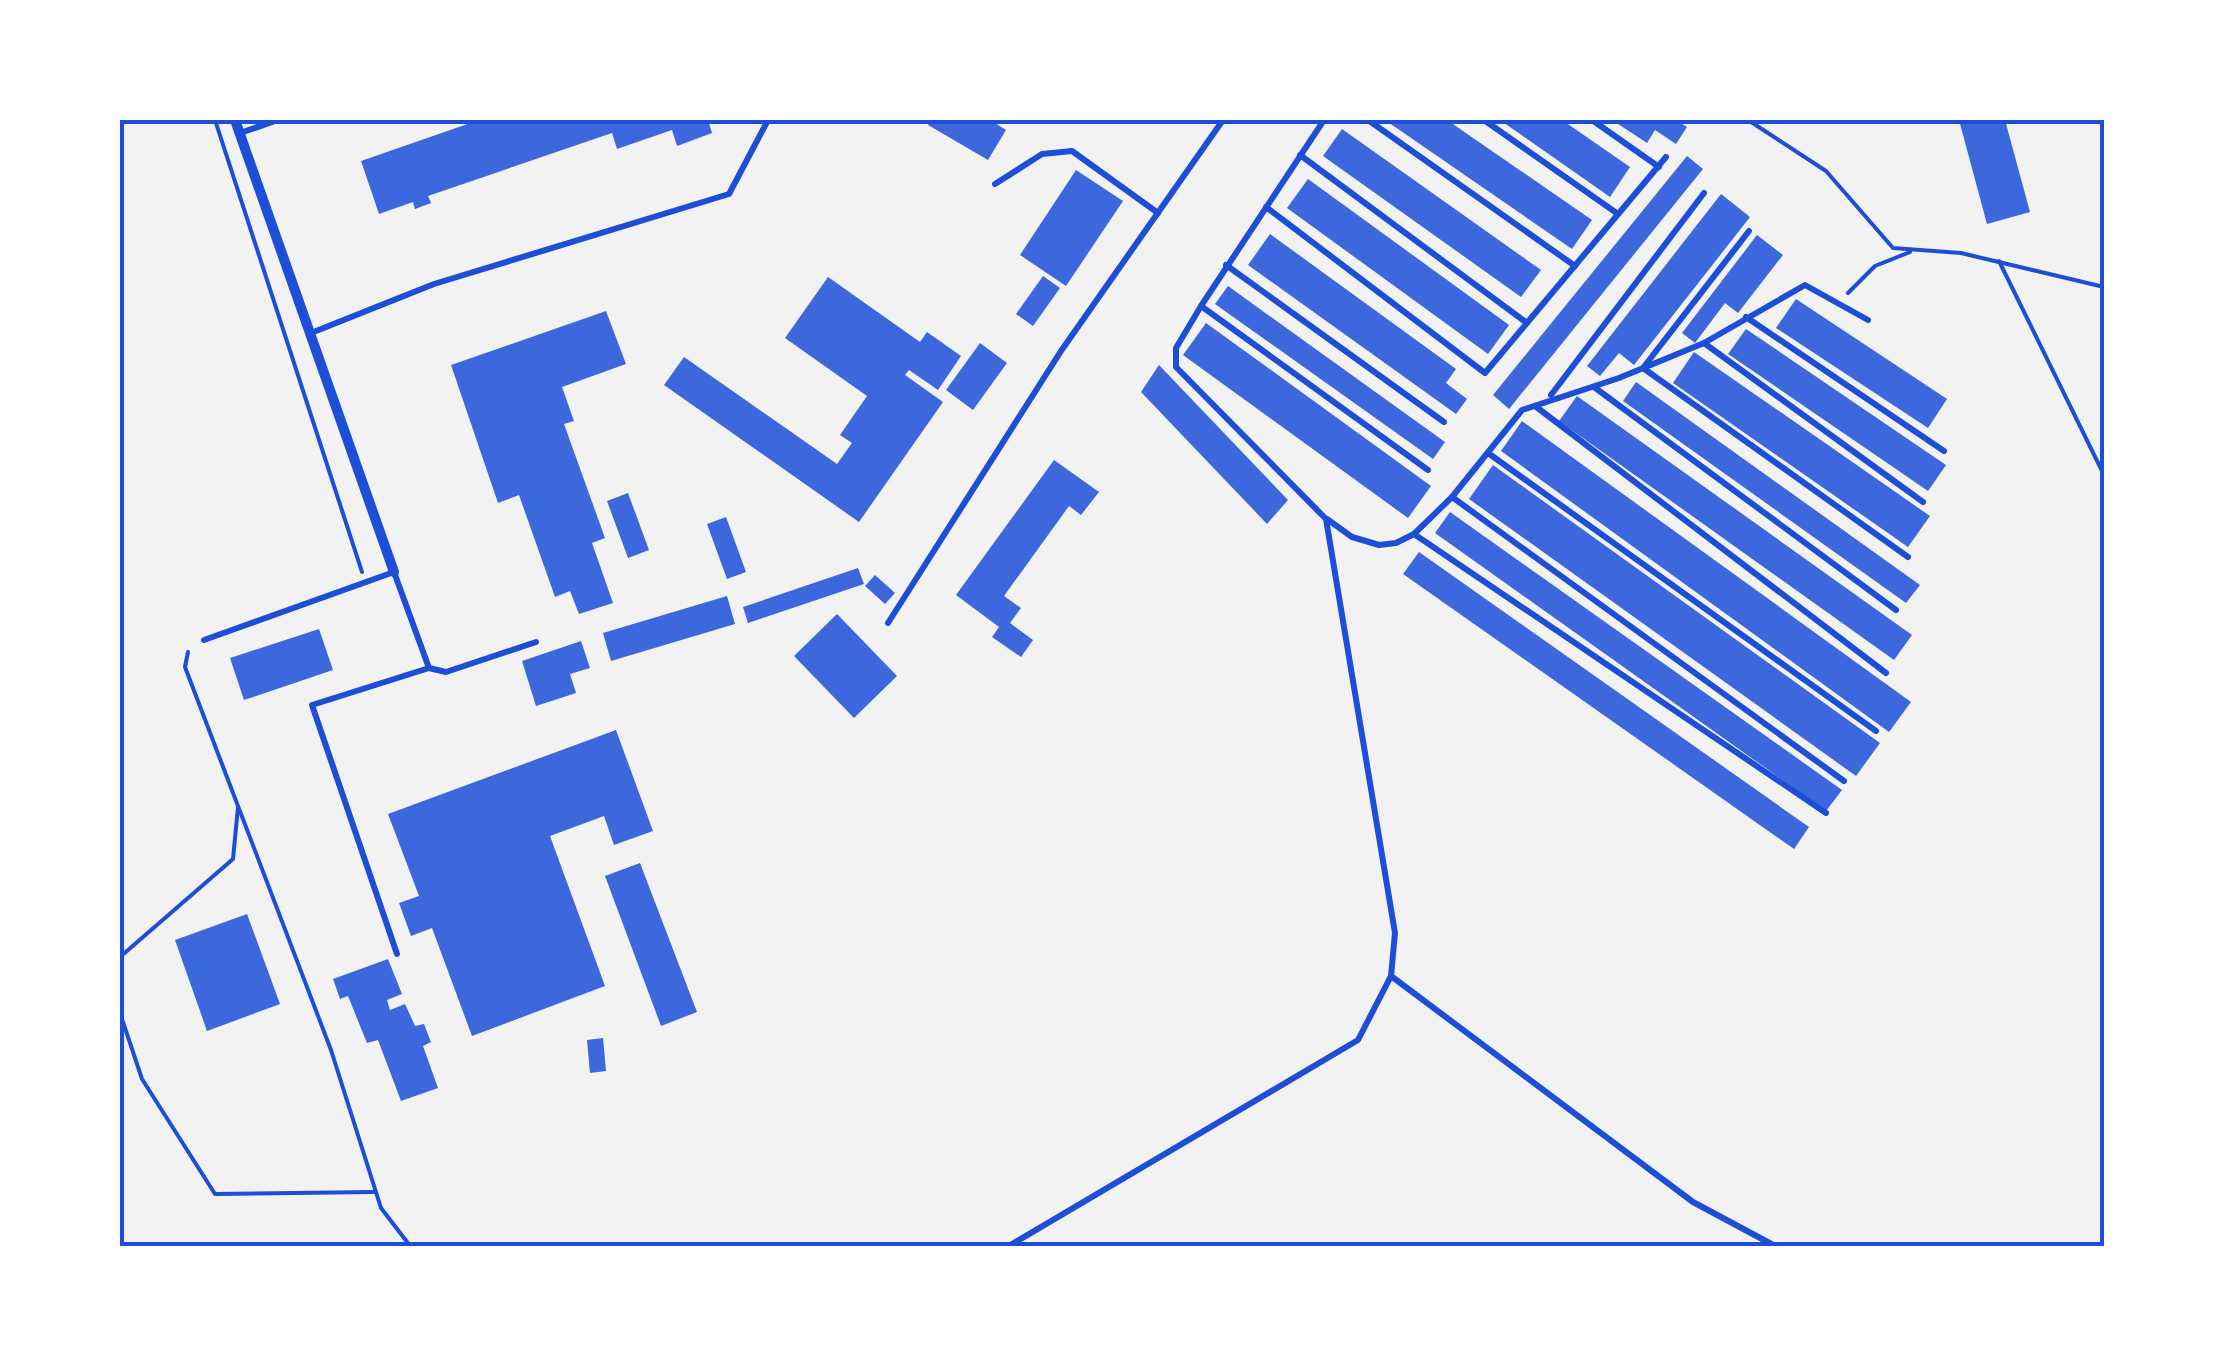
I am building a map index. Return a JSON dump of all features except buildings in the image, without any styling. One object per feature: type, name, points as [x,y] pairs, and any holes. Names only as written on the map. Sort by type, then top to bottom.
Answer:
[{"type":"street","points":[[236,120],[394,572]]},
{"type":"lane","points":[[240,133],[278,120]]},
{"type":"lane","points":[[311,334],[434,284],[729,194],[768,120]]},
{"type":"lane","points":[[888,623],[1061,351],[1223,120]]},
{"type":"lane","points":[[1324,120],[1200,306],[1176,348],[1176,367],[1326,518],[1352,536],[1380,545],[1396,544],[1414,534],[1452,497],[1522,410],[1704,343],[1805,285],[1868,320]]},
{"type":"lane","points":[[1368,120],[1575,266]]},
{"type":"lane","points":[[1484,120],[1618,214]]},
{"type":"lane","points":[[1592,120],[1659,167]]},
{"type":"lane","points":[[995,184],[1042,154],[1072,151],[1158,214]]},
{"type":"lane","points":[[1300,155],[1527,323]]},
{"type":"lane","points":[[1266,207],[1485,373],[1666,157]]},
{"type":"lane","points":[[1548,398],[1704,193]]},
{"type":"lane","points":[[1644,368],[1749,232]]},
{"type":"lane","points":[[1226,266],[1444,422]]},
{"type":"lane","points":[[1200,306],[1428,470]]},
{"type":"lane","points":[[1746,318],[1944,450]]},
{"type":"lane","points":[[1704,343],[1922,502]]},
{"type":"lane","points":[[1644,368],[1908,557]]},
{"type":"lane","points":[[1593,386],[1896,610]]},
{"type":"lane","points":[[1534,406],[1886,673]]},
{"type":"lane","points":[[1488,453],[1876,731]]},
{"type":"lane","points":[[1452,497],[1844,781]]},
{"type":"lane","points":[[1008,1247],[1358,1040],[1391,976],[1396,933],[1326,518]]},
{"type":"lane","points":[[1414,534],[1826,814]]},
{"type":"lane","points":[[204,640],[394,572],[428,668]]},
{"type":"lane","points":[[397,954],[312,706],[428,668],[446,672],[536,642]]},
{"type":"lane","points":[[1391,976],[1693,1202],[1777,1247]]},
{"type":"path","points":[[215,120],[366,582]]},
{"type":"path","points":[[1748,120],[1826,171],[1894,248],[1999,261],[2104,287]]},
{"type":"path","points":[[1839,304],[1875,266],[1916,250]]},
{"type":"path","points":[[1999,261],[2104,475]]},
{"type":"path","points":[[188,652],[185,667],[331,1050],[382,1208],[411,1247]]},
{"type":"path","points":[[120,956],[234,859],[238,802]]},
{"type":"path","points":[[120,1013],[142,1079],[215,1194],[377,1192]]}]
